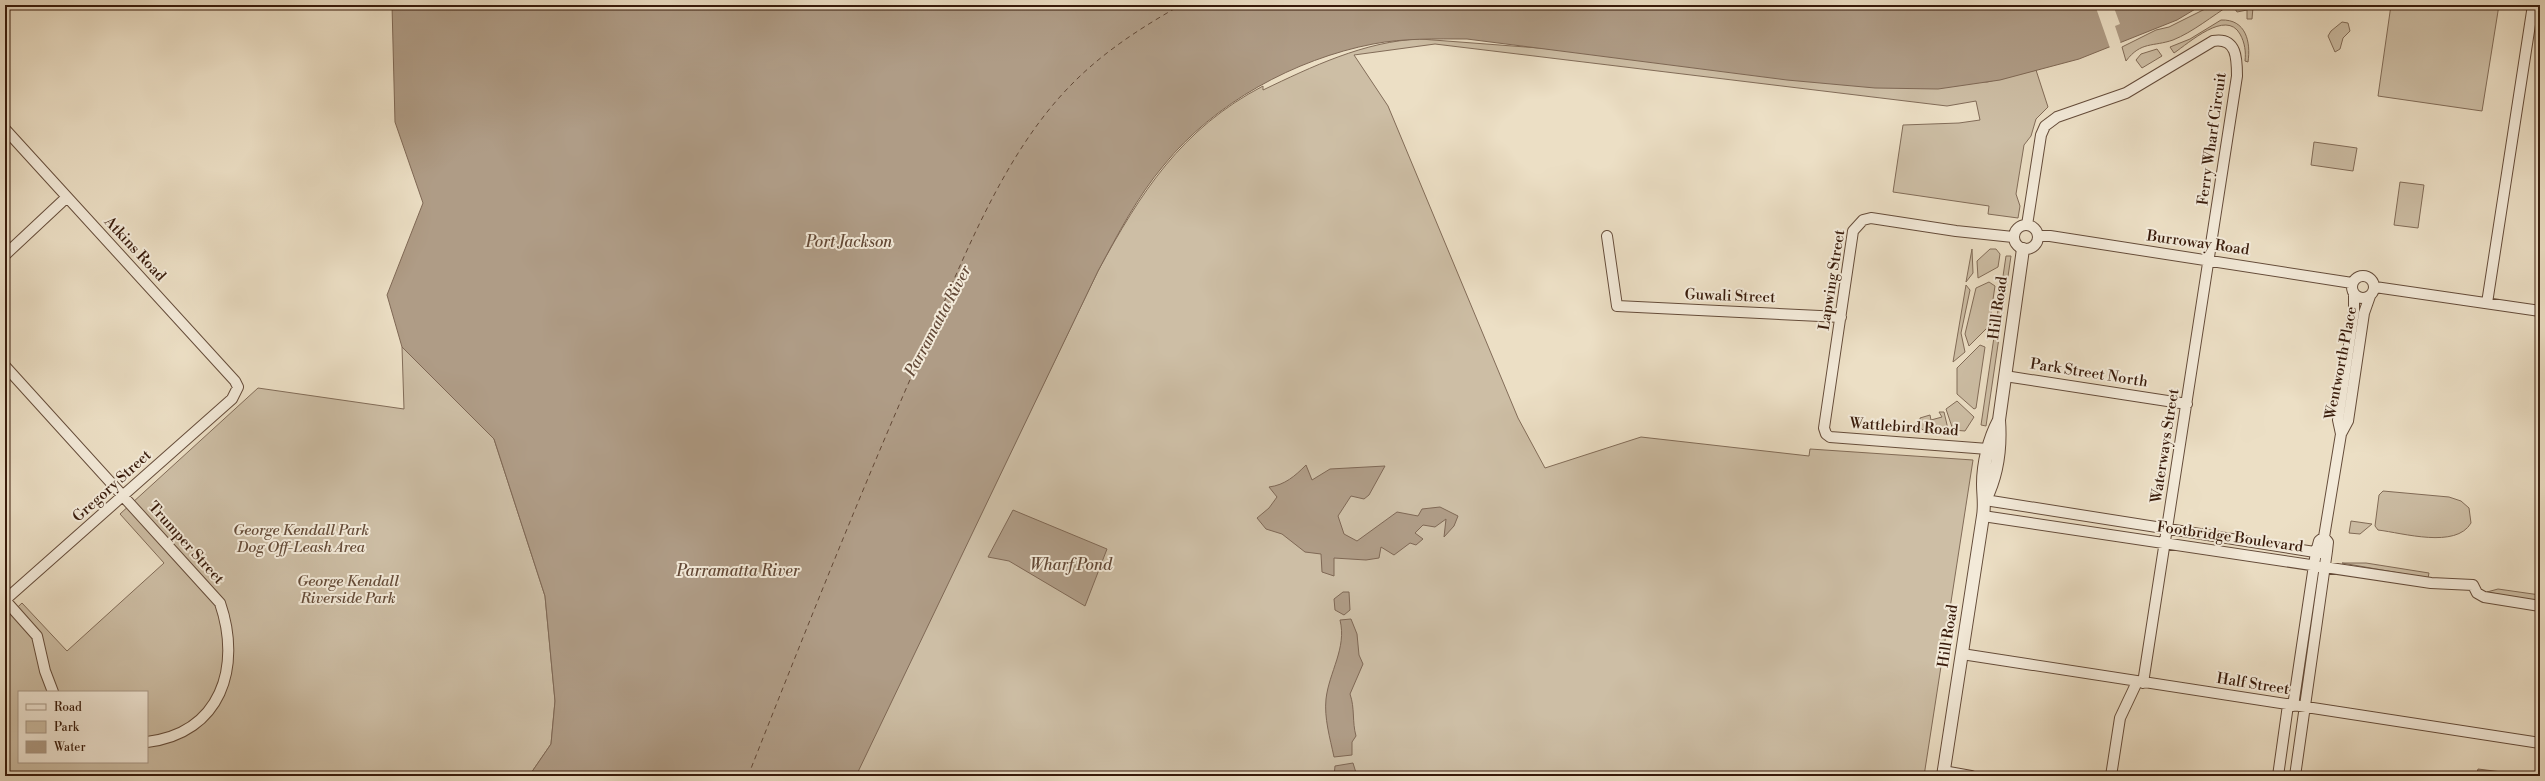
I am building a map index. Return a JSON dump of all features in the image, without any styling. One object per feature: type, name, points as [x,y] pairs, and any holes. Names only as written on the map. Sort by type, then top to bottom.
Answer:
[{"type":"street","points":[[2487,303],[2533,5]]},
{"type":"street","name":"Ferry Wharf Circuit","points":[[2027,225],[2041,135],[2048,122],[2057,116],[2126,93],[2209,42],[2222,40],[2233,46],[2236,53],[2237,76],[2209,260]]},
{"type":"street","name":"Atkins Road","points":[[5,129],[235,381],[238,387],[236,392]]},
{"type":"street","points":[[5,255],[67,197]]},
{"type":"street","name":"Lapwing Street","points":[[1824,428],[1853,231],[1863,220],[1871,218],[1956,231],[2014,236]]},
{"type":"street","points":[[2027,225],[2035,228],[2038,236],[2037,243],[2032,248],[2023,249],[2017,246],[2014,236],[2019,227],[2027,225]]},
{"type":"street","name":"Guwali Street","points":[[1607,236],[1618,306],[1841,316]]},
{"type":"street","name":"Burroway Road","points":[[2038,236],[2050,236],[2352,283]]},
{"type":"street","name":"Hill Road","points":[[1986,500],[1993,485],[2000,438],[1999,420],[2023,249]]},
{"type":"street","name":"Waterways Street","points":[[2111,776],[2120,718],[2140,683],[2166,543],[2209,260]]},
{"type":"street","points":[[2363,275],[2373,280],[2375,287],[2370,296],[2361,298],[2354,294],[2352,283],[2356,277],[2363,275]]},
{"type":"street","points":[[2375,287],[2540,311]]},
{"type":"street","name":"Wentworth Place","points":[[2278,776],[2320,566],[2322,553],[2319,541],[2324,537],[2340,434],[2338,420],[2354,311],[2354,294]]},
{"type":"street","name":"Wentworth Place","points":[[2340,434],[2348,420],[2364,313],[2370,296]]},
{"type":"street","name":"Trumper Street","points":[[5,366],[220,603],[228,626],[229,648],[226,674],[217,698],[203,717],[186,731],[160,741],[148,742]]},
{"type":"street","name":"Park Street North","points":[[2005,376],[2187,404]]},
{"type":"street","name":"Gregory Street","points":[[5,600],[123,497],[236,392]]},
{"type":"street","name":"Hill Road","points":[[1943,774],[1984,516],[1986,500],[1983,484],[1990,435],[1999,420]]},
{"type":"street","name":"Wattlebird Road","points":[[1824,428],[1826,434],[1830,437],[1988,449]]},
{"type":"street","name":"Footbridge Boulevard","points":[[1986,500],[2322,553]]},
{"type":"street","name":"Footbridge Boulevard","points":[[1984,516],[2431,583],[2473,585],[2477,593],[2484,597],[2540,606]]},
{"type":"street","points":[[2295,776],[2320,566]]},
{"type":"street","points":[[5,600],[37,636],[45,671],[53,691]]},
{"type":"street","name":"Half Street","points":[[1962,654],[2140,683],[2540,743]]},
{"type":"street","points":[[1943,774],[1971,776]]},
{"type":"green space","points":[[2213,5],[2230,5],[2188,33],[2173,40],[2142,47],[2126,61],[2122,47],[2156,30],[2169,27]]},
{"type":"green space","points":[[2242,5],[2253,7],[2252,19],[2247,19],[2247,10],[2237,12],[2235,9]]},
{"type":"green space","points":[[2391,5],[2499,5],[2482,111],[2378,96]]},
{"type":"green space","points":[[2221,20],[2236,23],[2245,33],[2249,47],[2248,62],[2245,61],[2245,48],[2240,34],[2234,27],[2226,25],[2217,26],[2207,30],[2174,53],[2170,47],[2190,39]]},
{"type":"green space","points":[[2342,22],[2348,23],[2350,31],[2343,38],[2340,49],[2335,52],[2328,36],[2331,31]]},
{"type":"green space","points":[[1420,39],[1987,82],[2036,70],[2048,107],[2036,119],[2031,136],[2024,145],[2016,194],[2020,206],[2018,218],[1988,214],[1989,206],[1893,192],[1903,125],[1959,123],[1980,120],[1976,101],[1947,106],[1435,44],[1354,55],[1388,106],[1518,418],[1545,468],[1641,437],[1809,456],[1810,449],[1973,460],[1924,776],[854,776],[1098,271],[1130,215],[1147,189],[1186,143],[1209,122],[1234,103],[1263,86],[1263,90],[1319,64],[1359,50],[1399,41]]},
{"type":"green space","points":[[2157,49],[2162,56],[2142,68],[2136,60],[2141,54]]},
{"type":"green space","points":[[2314,142],[2357,148],[2353,171],[2311,165]]},
{"type":"green space","points":[[2400,182],[2424,185],[2418,228],[2394,225]]},
{"type":"green space","points":[[1972,249],[1973,273],[1966,282]]},
{"type":"green space","points":[[1990,249],[1996,249],[2000,254],[1998,267],[1978,278],[1977,261]]},
{"type":"green space","points":[[2006,256],[2011,256],[1986,426],[1981,425]]},
{"type":"green space","points":[[1989,282],[1995,286],[1989,326],[1969,346],[1965,334],[1976,288]]},
{"type":"green space","points":[[1966,285],[1970,290],[1961,333],[1965,352],[1953,362]]},
{"type":"green space","points":[[1980,345],[1985,347],[1976,408],[1974,409],[1957,394],[1957,368]]},
{"type":"green space","name":"George Kendall Riverside Park","points":[[402,347],[494,439],[545,596],[555,701],[551,744],[529,776],[5,776],[5,619],[22,603],[67,651],[164,563],[120,514],[258,388],[404,409]]},
{"type":"green space","points":[[1957,401],[1974,417],[1965,431],[1953,430],[1946,409]]},
{"type":"green space","points":[[1939,412],[1944,412],[1948,429],[1945,431],[1925,431],[1920,428],[1920,418],[1930,415],[1931,420],[1942,417]]},
{"type":"green space","points":[[2383,491],[2449,497],[2461,501],[2469,508],[2471,523],[2464,531],[2454,535],[2442,537],[2414,536],[2378,530],[2375,526],[2379,495]]},
{"type":"green space","points":[[2351,521],[2372,524],[2360,534],[2349,533]]},
{"type":"green space","points":[[2342,563],[2366,563],[2429,573],[2428,578]]},
{"type":"green space","points":[[2498,589],[2540,595],[2540,602],[2487,592]]},
{"type":"water","name":"Port Jackson","points":[[392,5],[2202,5],[2177,20],[2079,59],[2000,80],[1938,89],[1875,88],[1787,80],[1467,39],[1408,40],[1373,44],[1344,51],[1314,61],[1286,73],[1258,87],[1232,103],[1207,122],[1184,143],[1164,165],[1154,177],[1128,216],[1098,271],[856,776],[529,776],[551,744],[555,701],[545,596],[494,439],[402,347],[387,295],[423,203],[395,122]]},
{"type":"water","points":[[1306,465],[1312,480],[1330,469],[1385,466],[1369,495],[1364,499],[1351,496],[1338,516],[1344,534],[1357,541],[1397,512],[1418,516],[1422,509],[1440,507],[1458,516],[1454,526],[1444,537],[1446,519],[1435,527],[1423,525],[1415,533],[1423,539],[1416,545],[1410,543],[1394,555],[1381,547],[1379,558],[1366,560],[1334,558],[1334,576],[1322,572],[1321,554],[1305,552],[1282,534],[1266,529],[1257,518],[1269,508],[1277,497],[1269,487],[1280,484],[1289,479]]},
{"type":"water","name":"Wharf Pond","points":[[1013,510],[1107,549],[1085,606],[1009,561],[988,557]]},
{"type":"water","points":[[1343,592],[1349,592],[1350,610],[1344,615],[1335,610],[1334,599]]},
{"type":"water","points":[[1351,619],[1357,634],[1359,655],[1363,664],[1350,694],[1356,736],[1352,742],[1352,755],[1334,757],[1327,721],[1326,699],[1341,640],[1342,630],[1340,620]]},
{"type":"water","points":[[1353,763],[1357,776],[1334,776],[1335,766]]},
{"type":"water","points":[[2478,769],[2502,772],[2501,776],[2476,776]]},
{"type":"pier","points":[[2095,5],[2113,5],[2120,24],[2115,26],[2121,44],[2110,48]]},
{"type":"ferry route","points":[[748,776],[883,442],[959,267],[990,202],[1027,140],[1048,111],[1071,85],[1083,73],[1123,41],[1181,5]]},
{"type":"water label","name":"Parramatta River","points":[[938,321]]},
{"type":"water label","name":"Parramatta River","points":[[738,571]]},
{"type":"park label","name":"George Kendall Park Dog Off-Leash Area","points":[[301,538]]}]
